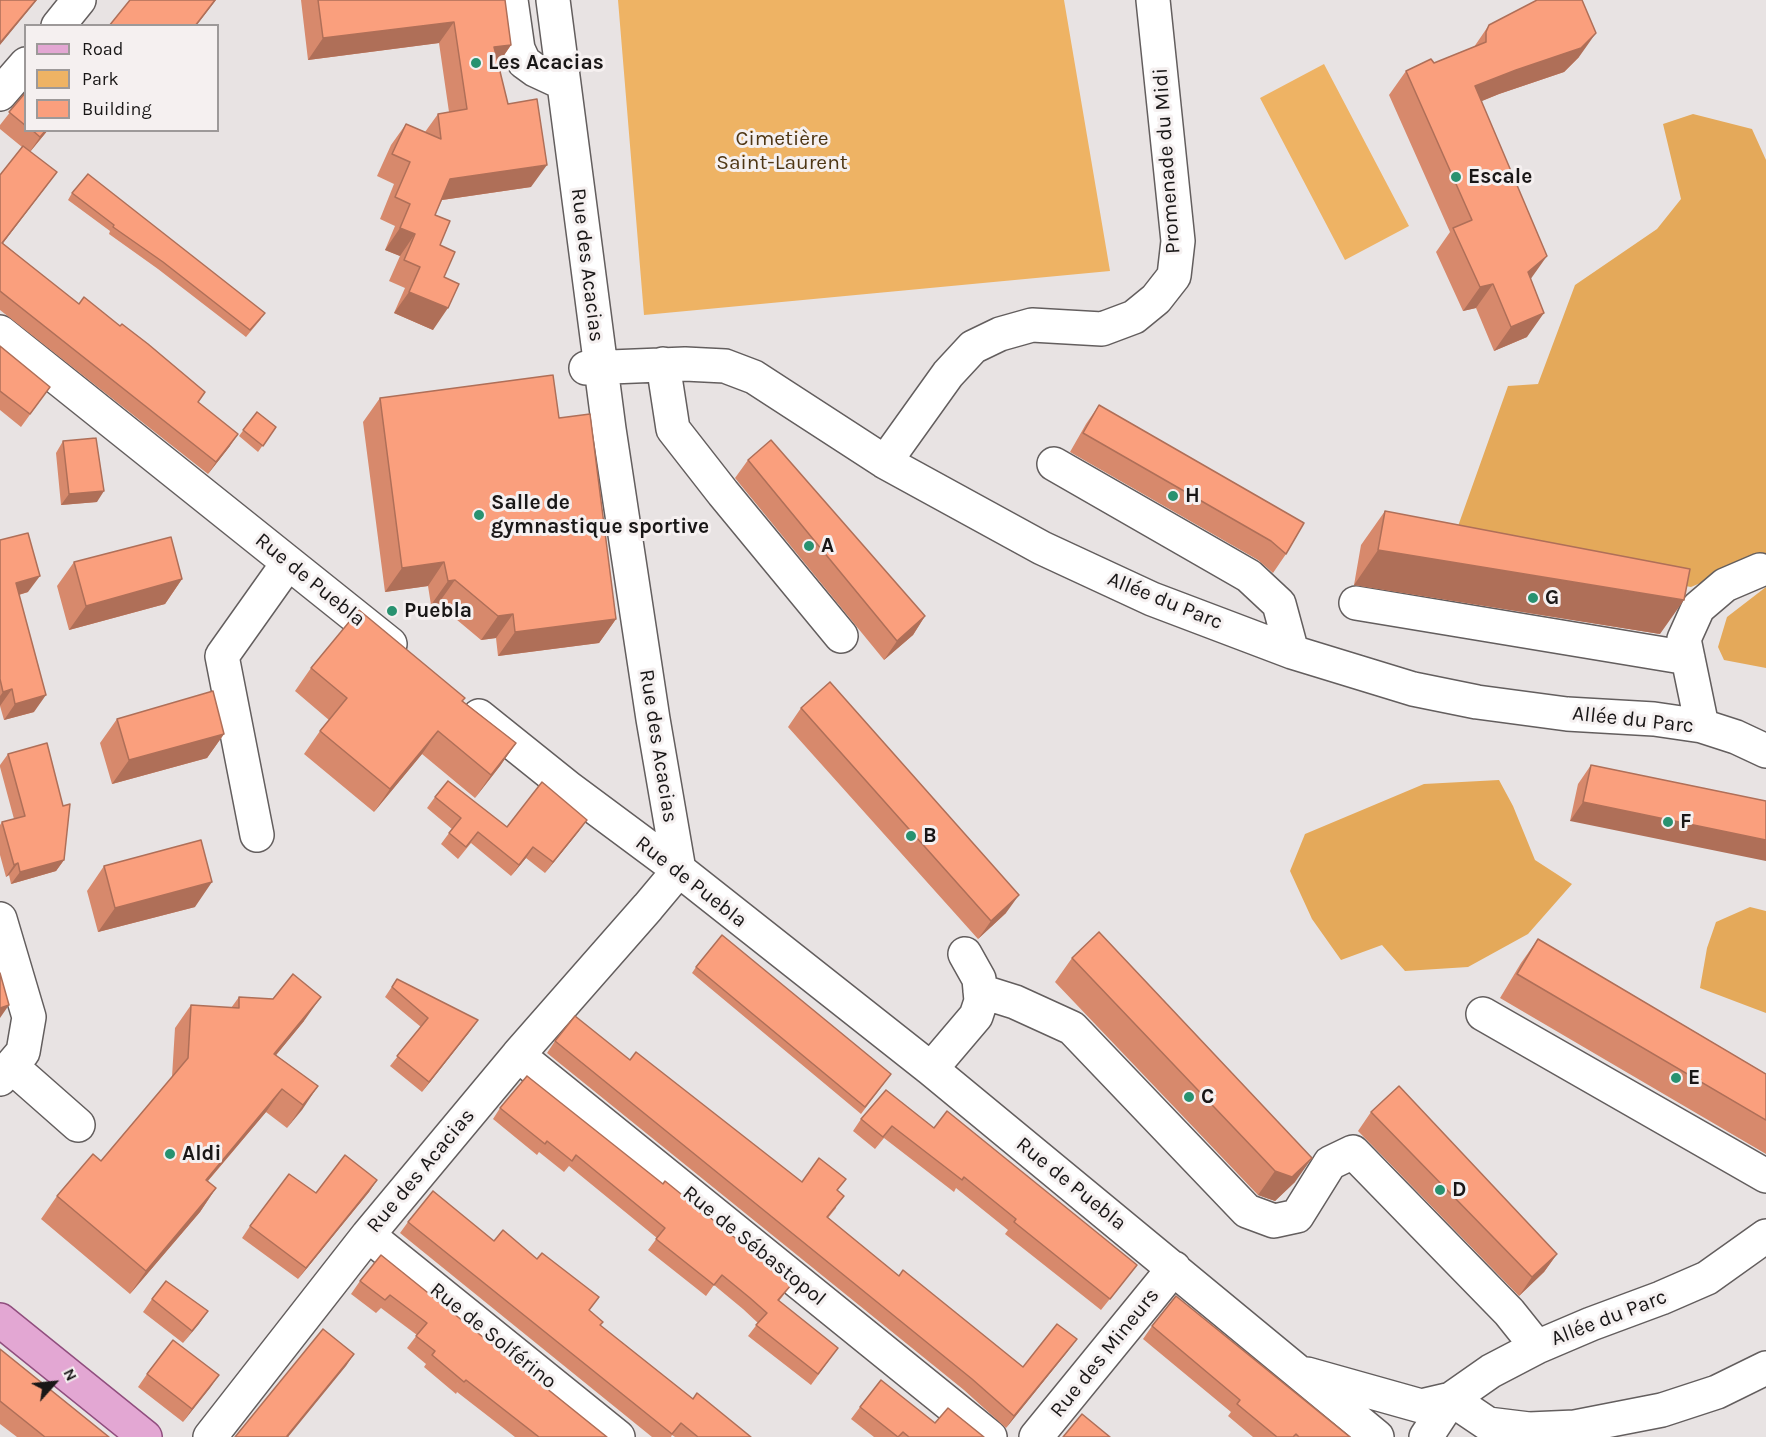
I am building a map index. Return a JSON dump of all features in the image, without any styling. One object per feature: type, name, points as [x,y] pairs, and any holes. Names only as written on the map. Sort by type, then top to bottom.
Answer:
[{"type":"main road","points":[[0,1320],[146,1437]]},
{"type":"street","points":[[60,24],[79,0]]},
{"type":"street","points":[[511,0],[518,49],[524,62],[535,70],[563,83]]},
{"type":"street","name":"Rue des Acacias","points":[[210,1437],[368,1235],[518,1055],[679,870],[593,367],[553,0]]},
{"type":"street","name":"Promenade du Midi","points":[[885,462],[948,374],[973,347],[1000,334],[1032,325],[1102,328],[1134,317],[1156,299],[1174,276],[1178,241],[1153,0]]},
{"type":"street","points":[[0,94],[24,66]]},
{"type":"street","name":"Rue de Puebla","points":[[0,332],[410,660]]},
{"type":"street","points":[[663,364],[673,429],[841,636]]},
{"type":"street","name":"Allée du Parc","points":[[593,367],[663,364],[725,366],[754,377],[885,462],[1042,548],[1152,599],[1292,652],[1413,688],[1477,702],[1567,714],[1654,719],[1702,726],[1736,737],[1766,751]]},
{"type":"street","points":[[1054,464],[1249,576],[1279,604],[1292,652]]},
{"type":"street","points":[[257,836],[222,656],[288,563]]},
{"type":"street","points":[[1702,726],[1684,639],[1698,608],[1725,585],[1760,570]]},
{"type":"street","points":[[1356,603],[1688,658]]},
{"type":"street","name":"Rue de Puebla","points":[[456,698],[931,1069],[1377,1437]]},
{"type":"street","points":[[0,919],[29,1017],[23,1052],[6,1072],[78,1125]]},
{"type":"street","points":[[931,1069],[976,1016],[981,1001],[978,979],[964,954]]},
{"type":"street","points":[[980,992],[1015,1002],[1072,1028],[1247,1211],[1274,1221],[1297,1216],[1330,1162],[1353,1152],[1509,1312],[1537,1347]]},
{"type":"street","points":[[1483,1014],[1766,1176]]},
{"type":"street","name":"Rue de Sébastopol","points":[[518,1055],[990,1437]]},
{"type":"street","name":"Rue de Solférino","points":[[368,1235],[618,1437]]},
{"type":"street","name":"Allée du Parc","points":[[1394,1437],[1433,1414],[1491,1371],[1537,1347],[1707,1278],[1766,1236]]},
{"type":"street","name":"Rue des Mineurs","points":[[1036,1437],[1173,1268]]},
{"type":"street","points":[[1296,1372],[1334,1380],[1433,1414],[1529,1429],[1575,1426],[1662,1410],[1717,1392],[1766,1368]]},
{"type":"green space","name":"Cimetière Saint-Laurent","points":[[618,0],[1064,0],[1110,271],[644,315]]},
{"type":"green space","points":[[1324,64],[1409,226],[1345,260],[1260,98]]},
{"type":"shaded area","points":[[1693,114],[1752,129],[1766,160],[1766,563],[1763,557],[1691,587],[1452,543],[1508,386],[1538,384],[1575,285],[1657,229],[1681,199],[1663,124]]},
{"type":"shaded area","points":[[1766,587],[1766,668],[1724,660],[1718,647],[1727,617]]},
{"type":"shaded area","points":[[1499,780],[1513,806],[1535,860],[1572,884],[1528,934],[1468,967],[1405,971],[1382,945],[1341,960],[1312,919],[1290,871],[1305,834],[1424,784]]},
{"type":"shaded area","points":[[1750,907],[1766,911],[1766,1013],[1700,988],[1707,948],[1716,922]]},
{"type":"building","points":[[0,0],[36,0],[0,43]]},
{"type":"building","points":[[130,0],[215,0],[197,24],[111,24]]},
{"type":"building","points":[[318,0],[505,0],[511,45],[494,47],[508,104],[537,99],[547,165],[450,179],[435,215],[450,221],[440,245],[455,252],[444,277],[459,284],[448,308],[409,292],[420,267],[404,260],[415,234],[400,228],[410,204],[395,197],[410,162],[392,154],[406,124],[441,139],[438,114],[467,109],[454,22],[323,38]]},
{"type":"building","name":"Escale","points":[[1537,0],[1582,0],[1596,33],[1581,48],[1475,86],[1547,256],[1528,272],[1544,313],[1511,327],[1493,284],[1480,287],[1453,228],[1472,220],[1406,71],[1431,59],[1434,63],[1486,42],[1489,25]]},
{"type":"building","points":[[24,94],[24,124],[9,112]]},
{"type":"building","points":[[34,132],[44,132],[40,137]]},
{"type":"building","points":[[23,146],[57,172],[2,243],[79,304],[84,297],[120,326],[122,324],[205,392],[198,402],[238,434],[216,462],[0,291],[0,175]]},
{"type":"building","points":[[88,174],[265,313],[250,330],[163,262],[113,227],[114,225],[72,193]]},
{"type":"building","points":[[0,346],[50,387],[30,414],[0,391]]},
{"type":"building","name":"Salle de gymnastique sportive","points":[[553,375],[559,418],[590,414],[616,619],[515,632],[513,614],[498,616],[455,580],[448,581],[444,562],[402,568],[380,398]]},
{"type":"building","points":[[1099,405],[1304,523],[1286,554],[1271,541],[1083,433]]},
{"type":"building","points":[[257,412],[276,427],[263,446],[243,430]]},
{"type":"building","points":[[96,438],[104,491],[69,494],[63,441]]},
{"type":"building","points":[[771,440],[925,616],[897,641],[748,460]]},
{"type":"building","points":[[1385,511],[1690,569],[1684,600],[1378,550]]},
{"type":"building","points":[[28,533],[40,576],[16,583],[46,695],[15,704],[12,689],[3,692],[0,679],[0,540]]},
{"type":"building","points":[[171,537],[182,579],[86,606],[74,562]]},
{"type":"building","points":[[359,610],[465,698],[462,701],[516,743],[491,775],[438,731],[390,789],[320,731],[347,698],[311,668]]},
{"type":"building","points":[[830,682],[1019,895],[991,921],[801,708]]},
{"type":"building","points":[[213,691],[224,734],[129,760],[117,719]]},
{"type":"building","points":[[47,743],[63,806],[70,804],[64,860],[20,872],[18,863],[14,865],[2,822],[25,816],[8,754]]},
{"type":"building","points":[[1591,765],[1766,801],[1766,840],[1583,802]]},
{"type":"building","points":[[448,781],[507,827],[542,782],[587,820],[553,862],[533,847],[519,865],[478,832],[466,847],[449,833],[461,818],[435,797]]},
{"type":"building","points":[[201,840],[212,882],[115,908],[104,866]]},
{"type":"building","points":[[1099,932],[1312,1158],[1292,1177],[1275,1171],[1072,958]]},
{"type":"building","points":[[722,935],[891,1074],[865,1107],[696,967]]},
{"type":"building","points":[[1538,939],[1766,1074],[1766,1120],[1517,974]]},
{"type":"building","points":[[0,973],[9,1005],[0,1008]]},
{"type":"building","name":"Aldi","points":[[293,974],[321,997],[274,1054],[318,1086],[303,1105],[282,1089],[206,1180],[216,1188],[146,1271],[57,1196],[93,1154],[101,1161],[188,1058],[191,1005],[239,1008],[239,997],[273,999]]},
{"type":"building","points":[[397,979],[478,1020],[429,1082],[397,1056],[428,1018],[392,987]]},
{"type":"building","points":[[575,1016],[630,1060],[636,1052],[802,1182],[819,1158],[846,1179],[837,1190],[844,1196],[827,1217],[899,1276],[903,1270],[1023,1367],[1057,1324],[1077,1339],[1014,1416],[972,1379],[555,1041]]},
{"type":"building","points":[[527,1076],[663,1184],[665,1181],[792,1284],[778,1300],[838,1348],[818,1374],[756,1325],[767,1313],[750,1298],[722,1275],[714,1285],[656,1239],[665,1228],[576,1155],[572,1161],[547,1141],[545,1144],[500,1108]]},
{"type":"building","points":[[1399,1086],[1557,1254],[1532,1277],[1371,1112]]},
{"type":"building","points":[[886,1090],[934,1128],[947,1111],[1137,1265],[1110,1299],[1014,1222],[1016,1219],[964,1177],[962,1180],[892,1126],[883,1137],[861,1119]]},
{"type":"building","points":[[345,1155],[377,1180],[306,1268],[250,1226],[289,1174],[316,1193]]},
{"type":"building","points":[[433,1191],[494,1241],[503,1230],[537,1259],[542,1253],[599,1297],[589,1310],[603,1322],[600,1325],[693,1399],[697,1393],[751,1437],[698,1437],[681,1423],[672,1434],[408,1222]]},
{"type":"building","points":[[381,1255],[607,1437],[539,1437],[466,1380],[464,1382],[432,1355],[435,1351],[416,1336],[427,1323],[390,1295],[385,1300],[360,1281]]},
{"type":"building","points":[[166,1281],[208,1311],[192,1331],[152,1299]]},
{"type":"building","points":[[1176,1296],[1350,1437],[1299,1437],[1296,1434],[1293,1437],[1277,1437],[1237,1404],[1240,1400],[1152,1326]]},
{"type":"building","points":[[323,1329],[354,1354],[288,1437],[235,1437]]},
{"type":"building","points":[[173,1340],[219,1375],[192,1409],[147,1374]]},
{"type":"building","points":[[0,1349],[109,1437],[45,1437],[0,1401]]},
{"type":"building","points":[[881,1380],[935,1423],[948,1408],[984,1437],[909,1437],[903,1432],[898,1437],[860,1407]]},
{"type":"building","points":[[1082,1414],[1110,1437],[1063,1437]]},
{"type":"place","name":"Les Acacias","points":[[476,63]]},
{"type":"place","name":"Escale","points":[[1456,177]]},
{"type":"place","name":"H","points":[[1173,496]]},
{"type":"place","name":"Salle de gymnastique sportive","points":[[479,515]]},
{"type":"place","name":"A","points":[[809,546]]},
{"type":"place","name":"G","points":[[1533,598]]},
{"type":"place","name":"Puebla","points":[[392,611]]},
{"type":"place","name":"F","points":[[1668,822]]},
{"type":"place","name":"B","points":[[911,836]]},
{"type":"place","name":"E","points":[[1676,1078]]},
{"type":"place","name":"C","points":[[1189,1097]]},
{"type":"place","name":"Aldi","points":[[170,1154]]},
{"type":"place","name":"D","points":[[1440,1190]]}]
